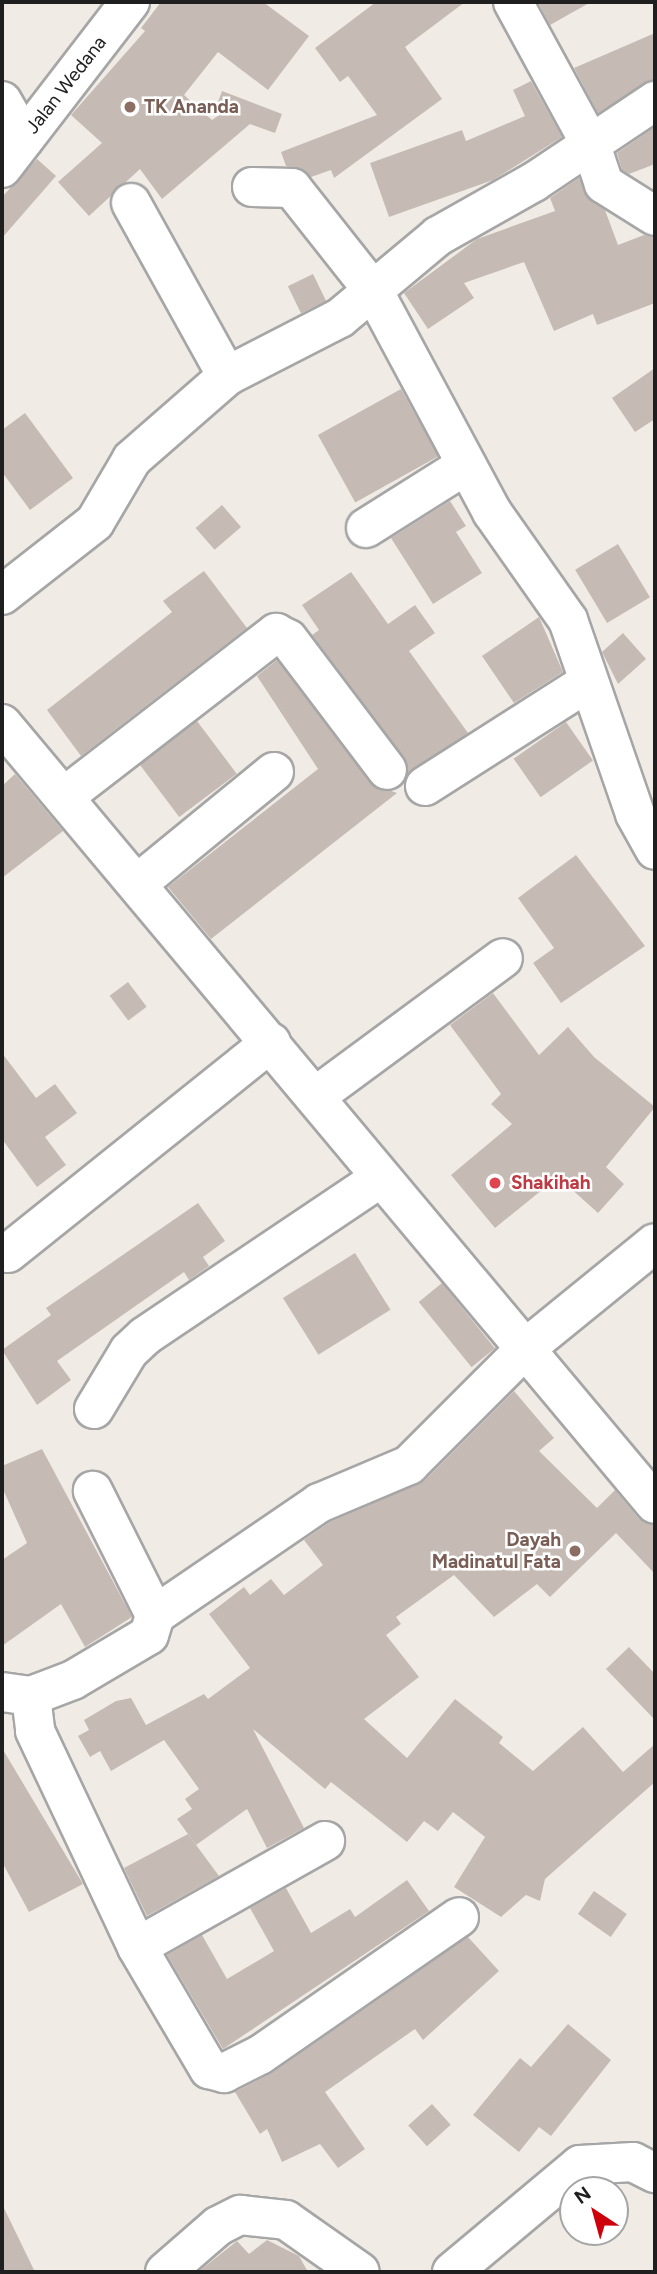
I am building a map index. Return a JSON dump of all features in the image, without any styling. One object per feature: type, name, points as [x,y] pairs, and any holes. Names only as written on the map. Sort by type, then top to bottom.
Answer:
[{"type":"street","name":"Jalan Wedana","points":[[13,153],[130,2]]},
{"type":"street","points":[[513,2],[591,145],[604,184],[655,216]]},
{"type":"street","points":[[2,101],[13,153]]},
{"type":"street","points":[[2,595],[95,522],[132,459],[227,376],[340,318],[438,236],[591,145],[655,101]]},
{"type":"street","points":[[252,187],[292,188],[374,292],[502,529],[568,620],[635,814],[655,850]]},
{"type":"street","points":[[131,203],[227,376]]},
{"type":"street","points":[[366,528],[466,465]]},
{"type":"street","points":[[65,796],[275,633],[288,639],[387,770]]},
{"type":"street","points":[[425,786],[588,682]]},
{"type":"street","points":[[2,724],[271,1042],[380,1178],[655,1504]]},
{"type":"street","points":[[137,884],[274,772]]},
{"type":"street","points":[[316,1096],[503,958]]},
{"type":"street","points":[[8,1253],[271,1042]]},
{"type":"street","points":[[94,1409],[129,1351],[145,1336],[380,1178]]},
{"type":"street","points":[[459,1917],[260,2055],[225,2073],[209,2069],[193,2048],[137,1947],[16,1694],[137,1646],[149,1634],[155,1615],[319,1503],[409,1465],[526,1348],[655,1243]]},
{"type":"street","points":[[93,1491],[155,1615]]},
{"type":"street","points":[[137,1947],[325,1841]]},
{"type":"street","points":[[452,2272],[580,2165],[633,2162],[655,2173]]},
{"type":"street","points":[[164,2272],[218,2226],[240,2215],[286,2220],[360,2272]]},
{"type":"building","points":[[161,2],[263,2],[309,36],[268,90],[218,52],[184,95],[212,120],[222,113],[215,110],[222,91],[282,114],[275,133],[250,124],[162,199],[140,169],[89,216],[58,182],[102,143],[71,115],[145,31],[141,28]]},
{"type":"building","points":[[376,2],[465,2],[405,47],[442,99],[334,178],[331,170],[311,177],[286,166],[281,152],[377,115],[348,76],[340,82],[315,48]]},
{"type":"building","points":[[538,2],[591,2],[550,25]]},
{"type":"building","points":[[655,33],[655,79],[598,113],[574,68]]},
{"type":"building","points":[[531,81],[562,137],[493,180],[389,217],[370,163],[462,130],[466,141],[525,116],[513,90]]},
{"type":"building","points":[[655,127],[655,164],[629,174],[622,170],[617,153]]},
{"type":"building","points":[[37,159],[56,176],[2,238],[2,197]]},
{"type":"building","points":[[579,178],[592,202],[605,210],[618,245],[644,235],[655,238],[655,303],[597,325],[593,314],[554,331],[524,262],[464,283],[474,298],[428,329],[404,293],[477,239],[555,211],[550,198]]},
{"type":"building","points":[[313,274],[326,301],[301,313],[288,286]]},
{"type":"building","points":[[655,368],[655,419],[635,432],[612,398]]},
{"type":"building","points":[[401,389],[438,456],[355,502],[318,435]]},
{"type":"building","points":[[25,413],[73,478],[30,510],[2,472],[2,430]]},
{"type":"building","points":[[450,501],[466,526],[456,532],[482,573],[433,604],[391,538]]},
{"type":"building","points":[[222,505],[241,527],[215,550],[196,528]]},
{"type":"building","points":[[618,544],[650,597],[607,623],[575,570]]},
{"type":"building","points":[[204,571],[247,628],[81,756],[47,710],[172,612],[163,601]]},
{"type":"building","points":[[351,572],[388,624],[415,605],[435,633],[409,651],[468,733],[408,773],[404,757],[312,635],[319,630],[302,605]]},
{"type":"building","points":[[539,617],[563,672],[514,703],[482,656]]},
{"type":"building","points":[[623,633],[646,659],[618,684],[602,652]]},
{"type":"building","points":[[277,660],[370,783],[397,793],[211,939],[168,887],[318,769],[257,676]]},
{"type":"building","points":[[197,721],[237,774],[179,817],[139,764]]},
{"type":"building","points":[[566,722],[593,761],[541,797],[514,759]]},
{"type":"building","points":[[15,774],[63,831],[2,878],[2,786]]},
{"type":"building","points":[[576,855],[645,946],[561,1003],[533,963],[554,948],[518,898]]},
{"type":"building","points":[[128,982],[147,1007],[128,1021],[110,996]]},
{"type":"building","points":[[493,993],[539,1055],[568,1027],[594,1057],[655,1107],[606,1167],[624,1184],[598,1213],[558,1177],[495,1228],[451,1175],[512,1124],[491,1104],[501,1094],[450,1025]]},
{"type":"building","points":[[2,1053],[36,1098],[55,1084],[77,1113],[45,1137],[66,1165],[37,1187],[2,1139]]},
{"type":"building","points":[[198,1203],[225,1241],[203,1257],[209,1266],[189,1280],[184,1272],[57,1361],[71,1380],[37,1405],[2,1350],[51,1315],[46,1308]]},
{"type":"building","points":[[355,1253],[391,1310],[318,1355],[283,1298]]},
{"type":"building","points":[[442,1283],[495,1348],[472,1367],[419,1302]]},
{"type":"building","points":[[514,1391],[554,1438],[539,1451],[597,1508],[615,1490],[639,1519],[655,1525],[655,1574],[616,1533],[550,1597],[537,1584],[494,1617],[454,1575],[396,1617],[401,1624],[386,1635],[419,1677],[364,1719],[407,1758],[455,1699],[503,1737],[499,1743],[533,1771],[583,1727],[623,1772],[655,1744],[655,1782],[545,1879],[540,1901],[526,1895],[501,1917],[454,1887],[485,1837],[453,1812],[438,1831],[424,1821],[407,1842],[331,1782],[325,1789],[253,1729],[304,1828],[267,1848],[247,1809],[196,1845],[177,1819],[192,1809],[185,1799],[199,1789],[164,1740],[111,1771],[100,1751],[90,1757],[78,1736],[89,1730],[84,1720],[116,1701],[131,1698],[146,1725],[204,1694],[208,1699],[250,1668],[209,1614],[244,1587],[250,1595],[271,1579],[284,1595],[323,1565],[304,1540],[330,1522],[424,1481]]},
{"type":"building","points":[[42,1449],[132,1617],[85,1647],[61,1604],[2,1646],[2,1560],[27,1543],[2,1487],[2,1466]]},
{"type":"building","points":[[629,1647],[655,1674],[655,1720],[606,1669]]},
{"type":"building","points":[[2,1748],[83,1884],[29,1912],[2,1862]]},
{"type":"building","points":[[188,1834],[219,1876],[147,1916],[124,1868]]},
{"type":"building","points":[[407,1880],[429,1911],[223,2049],[167,1955],[202,1935],[227,1979],[274,1951],[250,1908],[286,1888],[311,1933],[350,1909],[355,1917]]},
{"type":"building","points":[[594,1891],[627,1914],[611,1937],[578,1914]]},
{"type":"building","points":[[468,1937],[499,1971],[423,2040],[415,2029],[325,2092],[365,2149],[338,2168],[320,2144],[282,2162],[267,2129],[260,2134],[235,2092],[272,2073]]},
{"type":"building","points":[[568,2024],[611,2060],[551,2136],[539,2127],[519,2152],[473,2115],[520,2058],[531,2067]]},
{"type":"building","points":[[432,2104],[451,2125],[427,2146],[408,2125]]},
{"type":"building","points":[[2,2204],[35,2272],[2,2272]]},
{"type":"building","points":[[267,2240],[299,2256],[308,2272],[198,2272],[237,2241],[249,2254]]},
{"type":"place","name":"TK Ananda","points":[[130,107]]},
{"type":"place","name":"Shakihah","points":[[495,1183]]},
{"type":"place","name":"Dayah Madinatul Fata","points":[[575,1551]]}]
